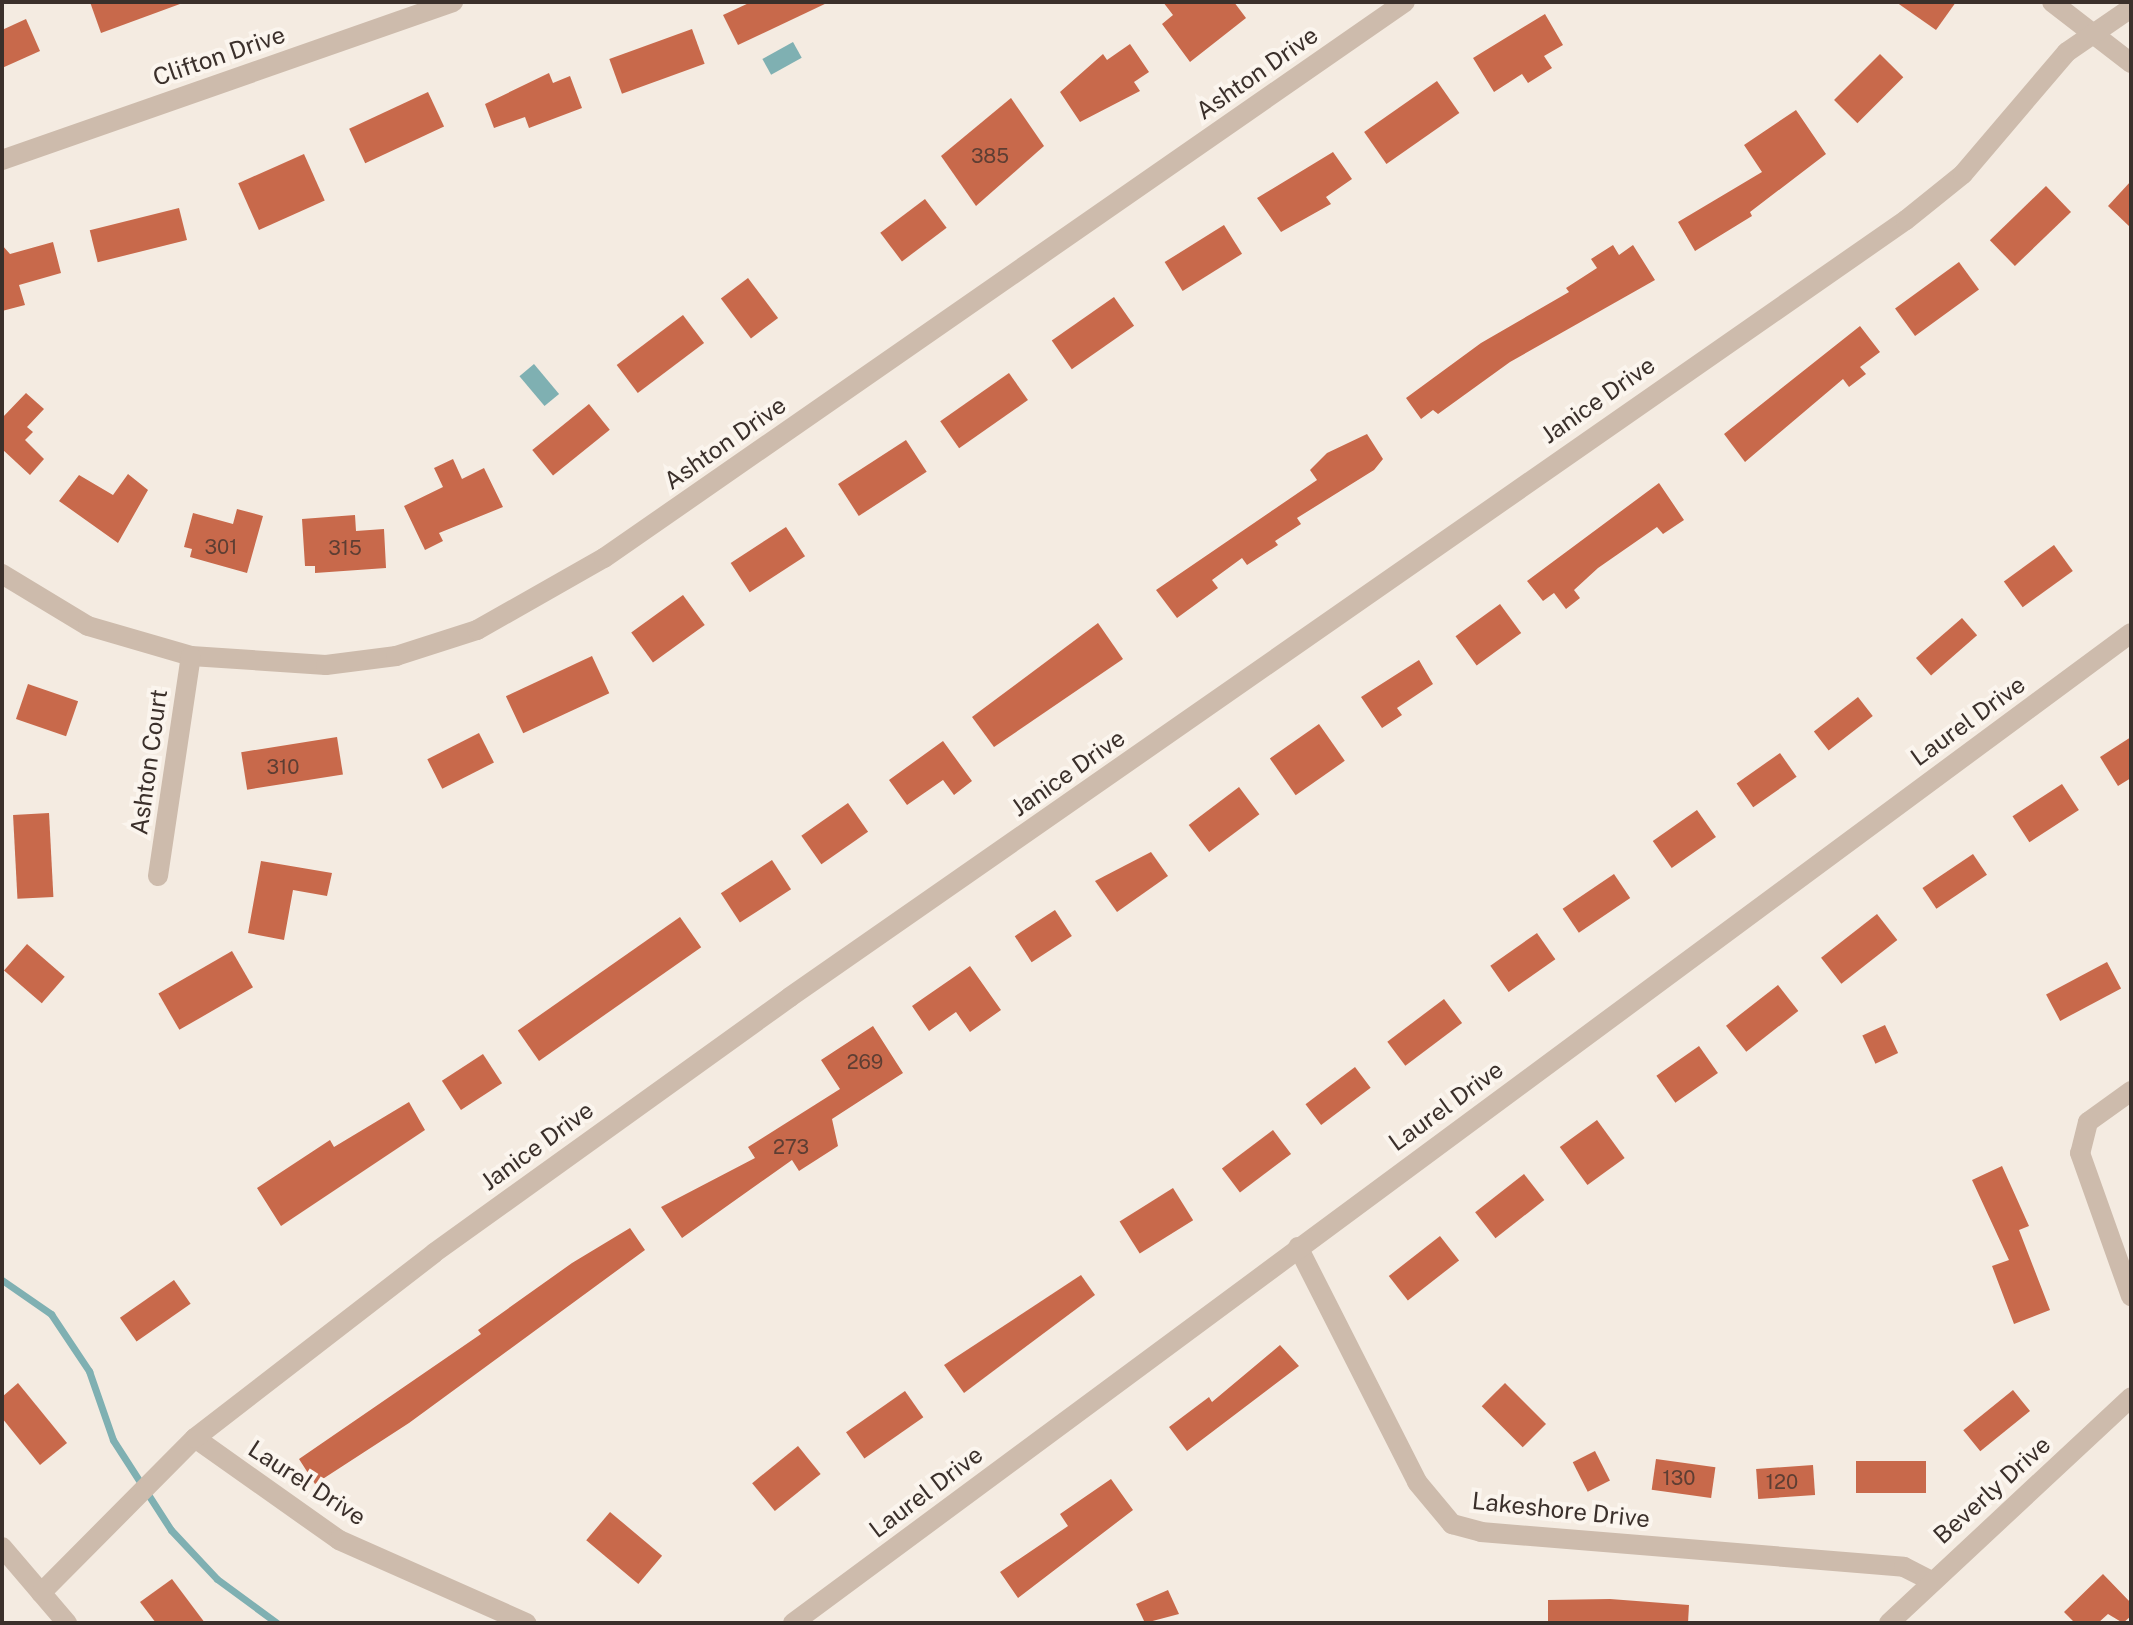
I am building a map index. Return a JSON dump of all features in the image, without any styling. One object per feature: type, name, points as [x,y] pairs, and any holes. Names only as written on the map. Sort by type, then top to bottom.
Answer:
[{"type":"street","name":"Clifton Drive","points":[[2,160],[453,2]]},
{"type":"street","name":"Ashton Drive","points":[[2,574],[88,626],[191,656],[290,666],[371,660],[438,644],[515,613],[593,565],[1405,2]]},
{"type":"street","points":[[2052,2],[2131,63]]},
{"type":"street","name":"Janice Drive","points":[[41,1593],[195,1438],[434,1253],[777,1006],[1906,220],[1963,174],[2091,32],[2131,8]]},
{"type":"street","name":"Laurel Drive","points":[[793,1623],[2131,633]]},
{"type":"street","name":"Ashton Court","points":[[158,876],[191,656]]},
{"type":"street","points":[[2131,1091],[2088,1122],[2080,1153],[2131,1296]]},
{"type":"street","name":"Lakeshore Drive","points":[[1298,1247],[1417,1482],[1452,1524],[1481,1532],[1904,1567],[1931,1581]]},
{"type":"street","name":"Beverly Drive","points":[[1889,1623],[2131,1397]]},
{"type":"street","name":"Laurel Drive","points":[[195,1438],[339,1540],[526,1623]]},
{"type":"street","points":[[2,1547],[67,1623]]},
{"type":"water","points":[[793,42],[802,58],[771,75],[762,59]]},
{"type":"water","points":[[534,364],[559,394],[545,406],[519,376]]},
{"type":"building","points":[[90,2],[179,2],[180,4],[101,33]]},
{"type":"building","points":[[751,2],[829,2],[738,45],[723,15]]},
{"type":"building","points":[[1163,2],[1234,2],[1246,18],[1190,62],[1162,24],[1173,15]]},
{"type":"building","points":[[1896,2],[1956,2],[1936,30]]},
{"type":"building","points":[[1545,14],[1563,45],[1544,56],[1552,68],[1528,83],[1522,74],[1494,92],[1473,58]]},
{"type":"building","points":[[26,19],[40,51],[2,68],[2,30]]},
{"type":"building","points":[[692,29],[705,64],[622,94],[609,59]]},
{"type":"building","points":[[1130,44],[1149,72],[1134,82],[1140,91],[1080,122],[1060,92],[1103,54],[1107,60]]},
{"type":"building","points":[[1880,54],[1903,77],[1857,123],[1834,100]]},
{"type":"building","points":[[549,73],[553,83],[570,76],[582,108],[529,128],[525,117],[494,128],[485,104]]},
{"type":"building","points":[[1437,81],[1459,113],[1386,164],[1364,132]]},
{"type":"building","points":[[428,92],[444,126],[365,163],[349,129]]},
{"type":"building","points":[[1011,98],[1044,146],[976,206],[941,156]]},
{"type":"building","points":[[1796,110],[1826,154],[1750,212],[1752,216],[1695,251],[1678,222],[1762,172],[1744,145]]},
{"type":"building","points":[[1333,152],[1352,179],[1326,197],[1331,204],[1281,232],[1257,198]]},
{"type":"building","points":[[304,154],[325,201],[259,230],[238,183]]},
{"type":"building","points":[[2131,181],[2131,228],[2108,206]]},
{"type":"building","points":[[2046,186],[2071,212],[2015,266],[1990,240]]},
{"type":"building","points":[[925,199],[947,228],[902,261],[880,233]]},
{"type":"building","points":[[179,208],[187,240],[98,262],[90,230]]},
{"type":"building","points":[[1224,225],[1242,254],[1183,291],[1165,262]]},
{"type":"building","points":[[53,242],[61,273],[19,285],[25,305],[2,311],[2,245],[10,254]]},
{"type":"building","points":[[1613,245],[1619,255],[1633,245],[1655,280],[1510,362],[1438,414],[1433,410],[1421,419],[1406,398],[1481,343],[1569,292],[1566,288],[1597,268],[1591,259]]},
{"type":"building","points":[[1959,262],[1979,290],[1915,336],[1895,308]]},
{"type":"building","points":[[748,278],[778,318],[751,338],[721,298]]},
{"type":"building","points":[[1114,297],[1134,326],[1072,369],[1052,341]]},
{"type":"building","points":[[683,315],[704,343],[638,393],[617,365]]},
{"type":"building","points":[[1860,326],[1880,352],[1860,367],[1866,374],[1849,387],[1843,379],[1745,462],[1724,434]]},
{"type":"building","points":[[1009,373],[1028,400],[959,448],[940,421]]},
{"type":"building","points":[[26,393],[44,409],[27,427],[33,432],[25,440],[44,459],[30,475],[2,449],[2,418]]},
{"type":"building","points":[[589,404],[610,430],[553,476],[532,450]]},
{"type":"building","points":[[1367,434],[1383,459],[1374,470],[1297,518],[1301,524],[1275,541],[1278,545],[1247,565],[1242,558],[1212,580],[1218,588],[1177,618],[1156,590],[1317,480],[1310,470],[1327,453]]},
{"type":"building","points":[[906,440],[927,472],[859,516],[838,484]]},
{"type":"building","points":[[453,459],[462,479],[484,468],[503,507],[439,533],[443,541],[425,550],[404,506],[443,487],[434,468]]},
{"type":"building","points":[[128,474],[148,490],[118,543],[59,501],[79,475],[113,495]]},
{"type":"building","points":[[1659,483],[1684,520],[1663,534],[1657,527],[1598,568],[1574,590],[1580,598],[1566,609],[1554,593],[1543,601],[1527,581]]},
{"type":"building","points":[[237,509],[263,516],[247,573],[190,557],[192,549],[184,547],[193,513],[233,524]]},
{"type":"building","points":[[355,515],[356,531],[384,529],[386,568],[315,573],[315,566],[305,566],[302,519]]},
{"type":"building","points":[[786,527],[805,556],[750,592],[731,563]]},
{"type":"building","points":[[2054,545],[2073,571],[2023,607],[2004,581]]},
{"type":"building","points":[[683,595],[705,625],[653,663],[631,633]]},
{"type":"building","points":[[1500,604],[1521,633],[1477,665],[1456,636]]},
{"type":"building","points":[[1962,618],[1977,635],[1931,675],[1916,658]]},
{"type":"building","points":[[1098,623],[1123,659],[994,747],[972,717]]},
{"type":"building","points":[[592,656],[609,693],[523,733],[506,696]]},
{"type":"building","points":[[1419,660],[1433,684],[1397,708],[1402,715],[1382,728],[1361,697]]},
{"type":"building","points":[[28,684],[78,701],[66,736],[16,719]]},
{"type":"building","points":[[1858,697],[1873,716],[1829,750],[1814,731]]},
{"type":"building","points":[[1319,724],[1345,761],[1296,795],[1270,758]]},
{"type":"building","points":[[479,733],[494,762],[442,789],[427,759]]},
{"type":"building","points":[[337,737],[343,775],[247,790],[241,752]]},
{"type":"building","points":[[2131,737],[2131,778],[2118,786],[2100,757]]},
{"type":"building","points":[[943,741],[972,781],[954,795],[943,780],[907,805],[889,780]]},
{"type":"building","points":[[1780,753],[1797,777],[1753,807],[1737,783]]},
{"type":"building","points":[[2062,784],[2079,810],[2029,842],[2013,816]]},
{"type":"building","points":[[1239,787],[1259,814],[1209,852],[1189,825]]},
{"type":"building","points":[[848,803],[868,832],[821,864],[801,836]]},
{"type":"building","points":[[1697,810],[1716,837],[1672,868],[1653,841]]},
{"type":"building","points":[[49,813],[53,897],[17,899],[13,815]]},
{"type":"building","points":[[1151,852],[1168,876],[1117,912],[1095,881]]},
{"type":"building","points":[[1973,854],[1987,875],[1936,909],[1922,888]]},
{"type":"building","points":[[772,860],[791,889],[740,923],[721,893]]},
{"type":"building","points":[[261,861],[332,873],[327,896],[293,890],[284,940],[248,933]]},
{"type":"building","points":[[1614,874],[1630,898],[1579,933],[1563,909]]},
{"type":"building","points":[[1055,910],[1072,936],[1032,962],[1015,936]]},
{"type":"building","points":[[1877,914],[1897,940],[1841,984],[1821,958]]},
{"type":"building","points":[[680,917],[701,947],[539,1061],[518,1031]]},
{"type":"building","points":[[1537,933],[1555,959],[1509,992],[1490,966]]},
{"type":"building","points":[[27,944],[65,977],[42,1003],[4,970]]},
{"type":"building","points":[[232,951],[253,987],[179,1030],[158,994]]},
{"type":"building","points":[[2107,962],[2121,988],[2060,1021],[2046,994]]},
{"type":"building","points":[[970,966],[1001,1010],[970,1032],[956,1012],[929,1031],[912,1006]]},
{"type":"building","points":[[1778,985],[1798,1011],[1746,1052],[1726,1026]]},
{"type":"building","points":[[1444,999],[1462,1023],[1405,1066],[1387,1042]]},
{"type":"building","points":[[1885,1025],[1898,1053],[1875,1064],[1862,1036]]},
{"type":"building","points":[[873,1026],[903,1073],[832,1119],[838,1146],[799,1171],[792,1160],[682,1238],[661,1207],[755,1158],[748,1147],[840,1089],[821,1060]]},
{"type":"building","points":[[1699,1046],[1718,1073],[1675,1103],[1656,1076]]},
{"type":"building","points":[[483,1054],[502,1083],[461,1110],[442,1081]]},
{"type":"building","points":[[1355,1067],[1371,1088],[1321,1125],[1305,1104]]},
{"type":"building","points":[[409,1102],[425,1130],[281,1226],[257,1188],[330,1140],[334,1147]]},
{"type":"building","points":[[1597,1120],[1625,1158],[1587,1185],[1560,1147]]},
{"type":"building","points":[[1273,1130],[1291,1154],[1240,1192],[1222,1169]]},
{"type":"building","points":[[2002,1166],[2029,1226],[2019,1230],[2050,1310],[2014,1324],[1992,1266],[2009,1260],[1972,1180]]},
{"type":"building","points":[[1524,1174],[1544,1200],[1495,1238],[1475,1212]]},
{"type":"building","points":[[1173,1188],[1193,1220],[1140,1254],[1120,1221]]},
{"type":"building","points":[[630,1228],[645,1250],[409,1423],[315,1484],[299,1459],[481,1334],[478,1330],[572,1263]]},
{"type":"building","points":[[1440,1236],[1459,1260],[1408,1300],[1389,1276]]},
{"type":"building","points":[[1081,1275],[1095,1295],[964,1393],[944,1365]]},
{"type":"building","points":[[174,1280],[191,1304],[137,1342],[120,1318]]},
{"type":"building","points":[[1280,1345],[1299,1366],[1187,1451],[1169,1427],[1209,1397],[1212,1402]]},
{"type":"building","points":[[18,1383],[67,1443],[40,1465],[2,1418],[2,1397]]},
{"type":"building","points":[[1505,1383],[1546,1424],[1523,1447],[1482,1406]]},
{"type":"building","points":[[2013,1390],[2030,1411],[1980,1451],[1963,1430]]},
{"type":"building","points":[[905,1391],[923,1417],[864,1459],[846,1432]]},
{"type":"building","points":[[798,1446],[821,1474],[775,1511],[752,1483]]},
{"type":"building","points":[[1595,1451],[1610,1480],[1588,1492],[1573,1462]]},
{"type":"building","points":[[1656,1459],[1715,1467],[1711,1498],[1652,1490]]},
{"type":"building","points":[[1856,1461],[1926,1461],[1926,1493],[1856,1493]]},
{"type":"building","points":[[1813,1465],[1815,1495],[1758,1499],[1756,1469]]},
{"type":"building","points":[[1111,1479],[1133,1510],[1018,1598],[1000,1572],[1068,1526],[1060,1514]]},
{"type":"building","points":[[610,1512],[662,1556],[638,1584],[586,1540]]},
{"type":"building","points":[[2103,1574],[2131,1603],[2131,1616],[2123,1623],[2108,1614],[2098,1623],[2075,1623],[2064,1612]]},
{"type":"building","points":[[172,1579],[205,1623],[156,1623],[140,1602]]},
{"type":"building","points":[[1168,1590],[1179,1614],[1145,1623],[1136,1604]]},
{"type":"building","points":[[1610,1599],[1689,1605],[1688,1623],[1548,1623],[1548,1600]]},
{"type":"waterway","points":[[2,1280],[51,1314],[89,1371],[113,1440],[171,1530],[217,1579],[277,1623]]}]
